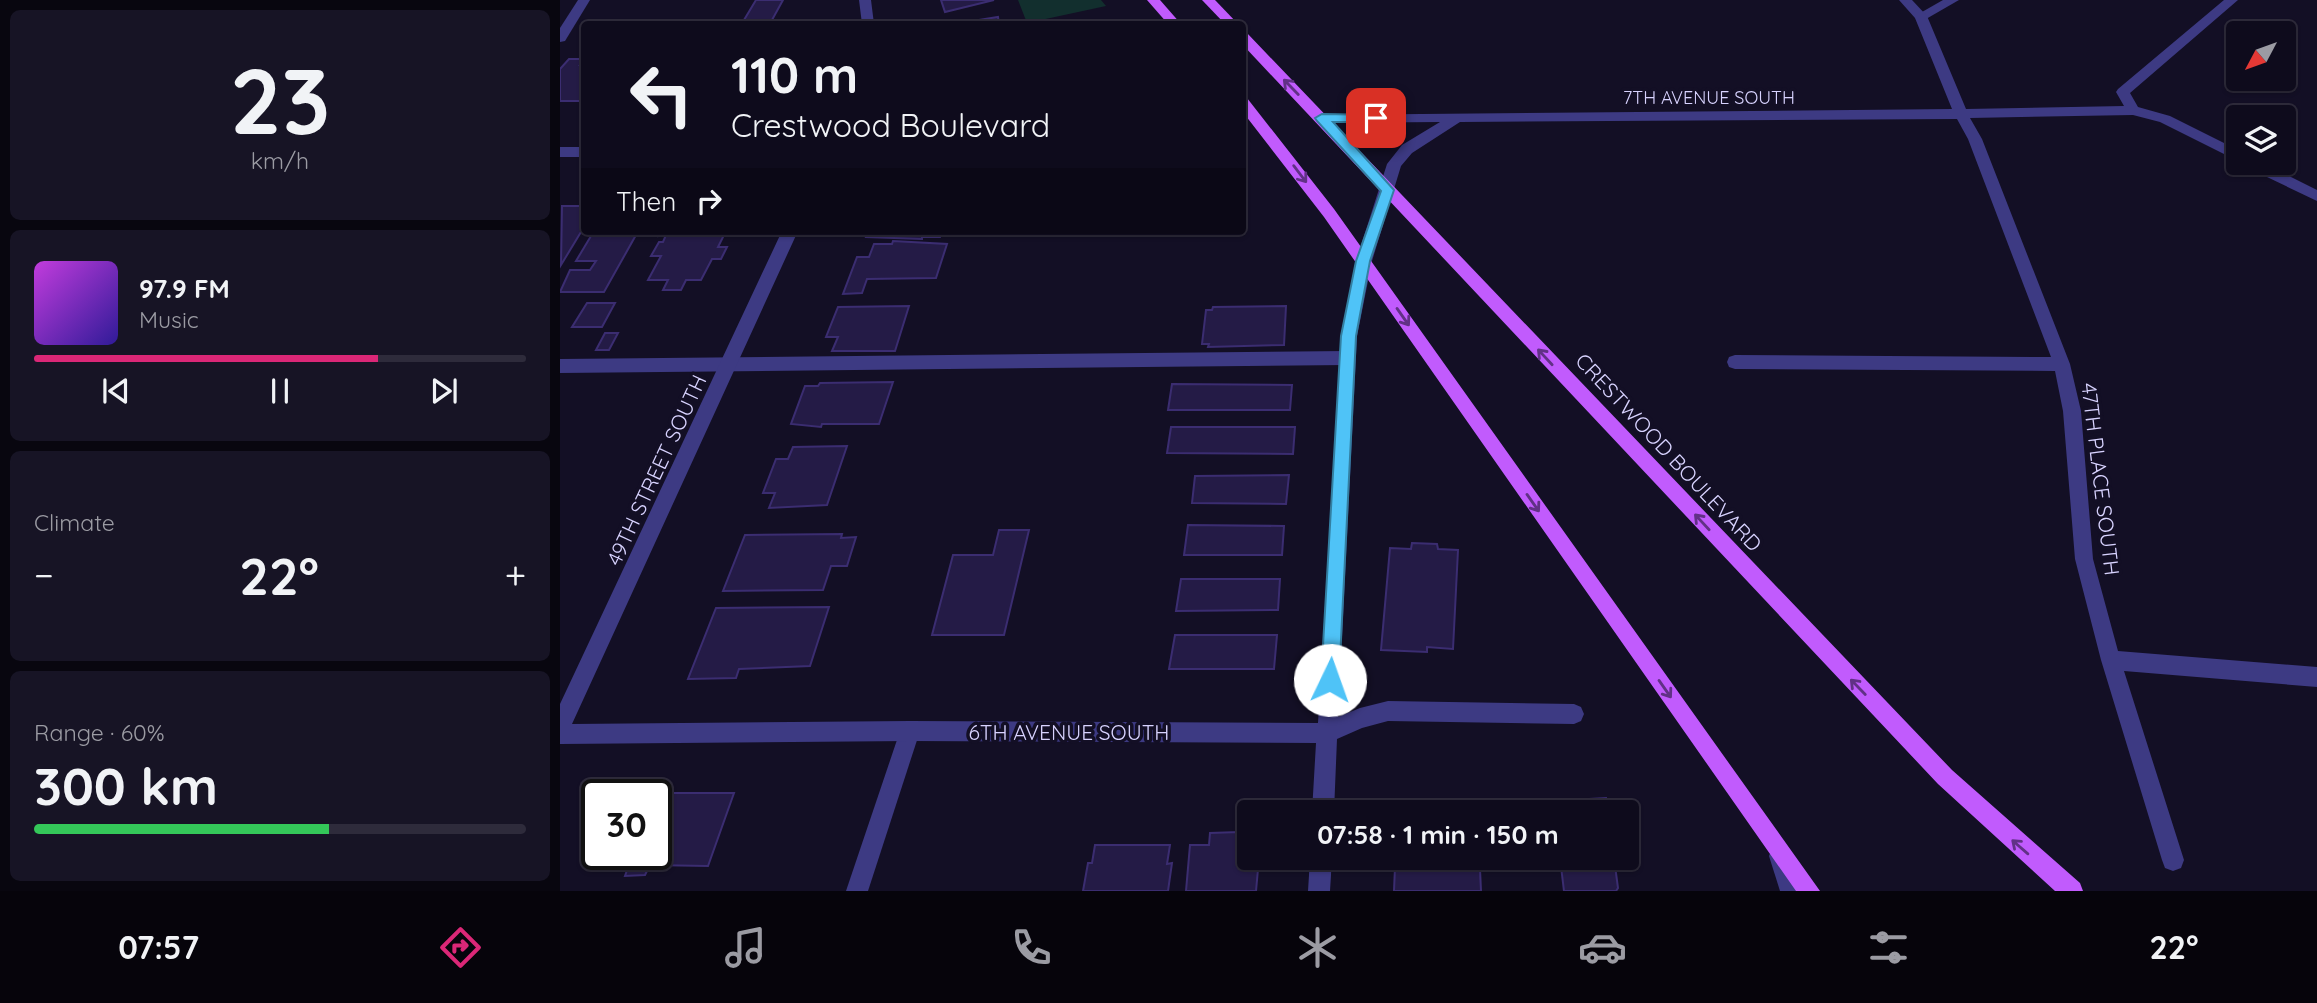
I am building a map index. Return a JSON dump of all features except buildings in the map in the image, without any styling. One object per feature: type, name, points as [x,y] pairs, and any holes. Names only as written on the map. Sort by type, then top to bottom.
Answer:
[{"type":"main road","points":[[1153,0],[1172,21]]},
{"type":"main road","points":[[1208,0],[1229,21]]},
{"type":"main road","name":"CRESTWOOD BOULEVARD","points":[[1246,40],[1936,768],[2019,846],[2072,891]]},
{"type":"main road","points":[[1246,106],[1296,167],[1809,891]]},
{"type":"street","points":[[560,38],[584,0]]},
{"type":"street","points":[[865,0],[868,21]]},
{"type":"street","name":"47TH PLACE SOUTH","points":[[1905,0],[1921,16],[1961,114],[1975,139],[2062,363],[2072,411],[2084,559],[2111,660],[2173,860]]},
{"type":"street","points":[[1921,16],[1953,0]]},
{"type":"street","points":[[2226,150],[2165,119],[2133,110],[2123,92],[2229,1]]},
{"type":"street","name":"7TH AVENUE SOUTH","points":[[1322,118],[1961,114],[2133,110]]},
{"type":"street","points":[[1324,800],[1347,358],[1363,261],[1388,190],[1394,164],[1407,149],[1457,118]]},
{"type":"street","points":[[560,152],[581,152]]},
{"type":"street","points":[[2275,175],[2317,196]]},
{"type":"street","name":"49TH STREET SOUTH","points":[[560,727],[788,235]]},
{"type":"street","points":[[560,366],[1347,358]]},
{"type":"street","points":[[1735,362],[2062,363]]},
{"type":"street","points":[[2111,660],[2317,677]]},
{"type":"street","name":"6TH AVENUE SOUTH","points":[[560,734],[910,731],[1327,733],[1360,718],[1388,711],[1574,714]]},
{"type":"street","points":[[857,891],[910,731]]},
{"type":"street","points":[[1778,849],[1791,891]]},
{"type":"street","points":[[1319,891],[1320,870]]},
{"type":"green space","points":[[1018,0],[1101,0],[1106,6],[1036,21],[1026,21]]},
{"type":"route","points":[[1330,680],[1349,336],[1363,261],[1388,190],[1322,118],[1376,118]]}]
